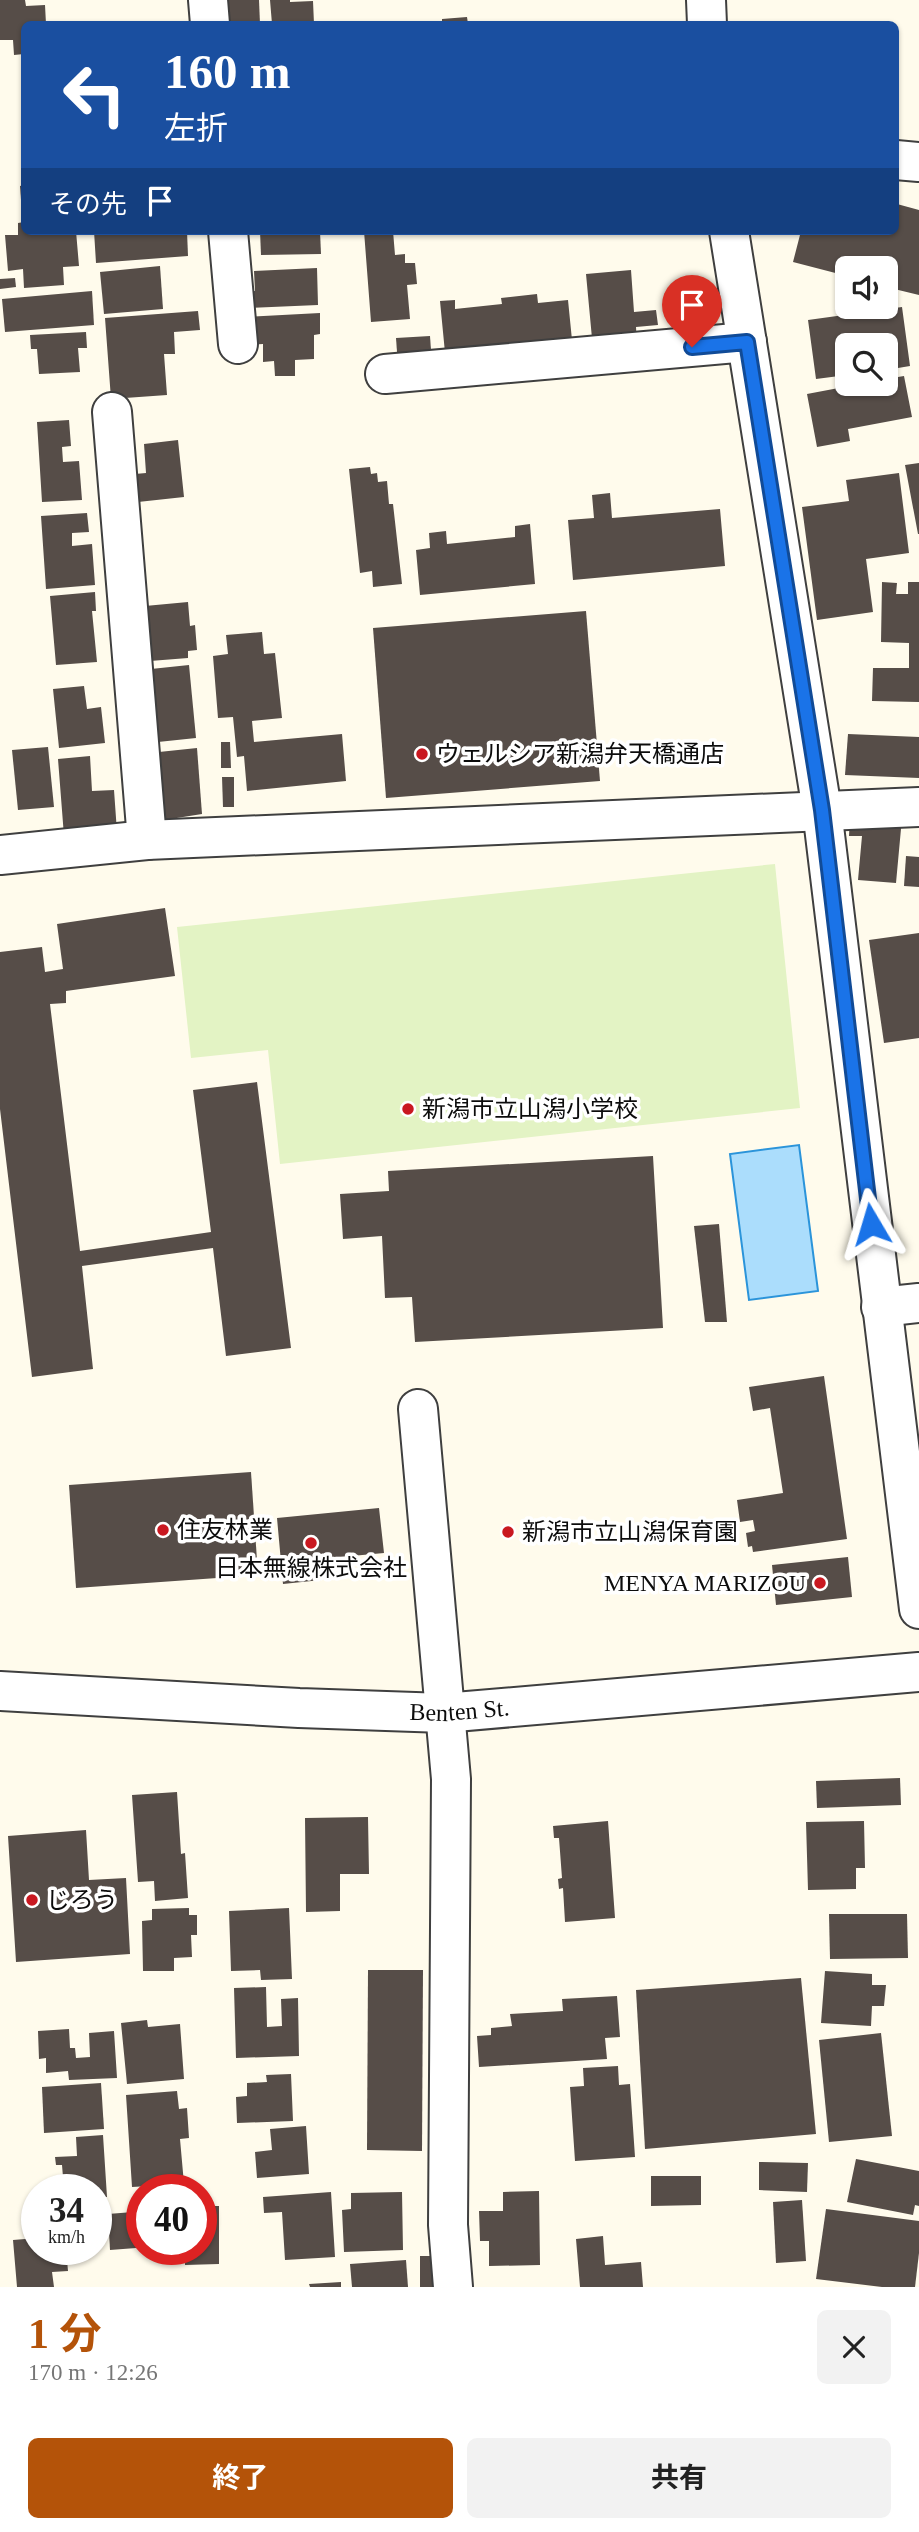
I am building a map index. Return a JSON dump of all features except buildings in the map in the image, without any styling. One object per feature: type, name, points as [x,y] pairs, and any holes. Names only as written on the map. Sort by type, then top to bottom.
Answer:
[{"type":"street","points":[[208,0],[210,21]]},
{"type":"street","points":[[706,0],[707,21]]},
{"type":"street","points":[[899,160],[919,162]]},
{"type":"street","points":[[228,235],[238,344]]},
{"type":"street","points":[[730,235],[822,810],[919,1609]]},
{"type":"street","points":[[385,374],[747,342]]},
{"type":"street","points":[[112,412],[147,840]]},
{"type":"street","points":[[0,855],[147,840],[919,807]]},
{"type":"street","points":[[881,1307],[919,1303]]},
{"type":"street","points":[[418,1409],[452,1779],[448,2225],[453,2287]]},
{"type":"street","name":"Benten St.","points":[[0,1690],[285,1707],[444,1713],[919,1672]]},
{"type":"green space","points":[[775,864],[800,1108],[280,1164],[268,1050],[191,1058],[177,927]]},
{"type":"water","points":[[799,1145],[818,1291],[749,1300],[730,1154]]},
{"type":"place","name":"ウェルシア新潟弁天橋通店","points":[[422,754]]},
{"type":"place","name":"新潟市立山潟小学校","points":[[408,1109]]},
{"type":"place","name":"住友林業","points":[[163,1530]]},
{"type":"place","name":"新潟市立山潟保育園","points":[[508,1532]]},
{"type":"place","name":"日本無線株式会社","points":[[311,1543]]},
{"type":"place","name":"MENYA MARIZOU","points":[[820,1583]]},
{"type":"place","name":"じろう","points":[[32,1900]]},
{"type":"route","points":[[692,347],[747,342],[822,810],[871,1224]]}]
